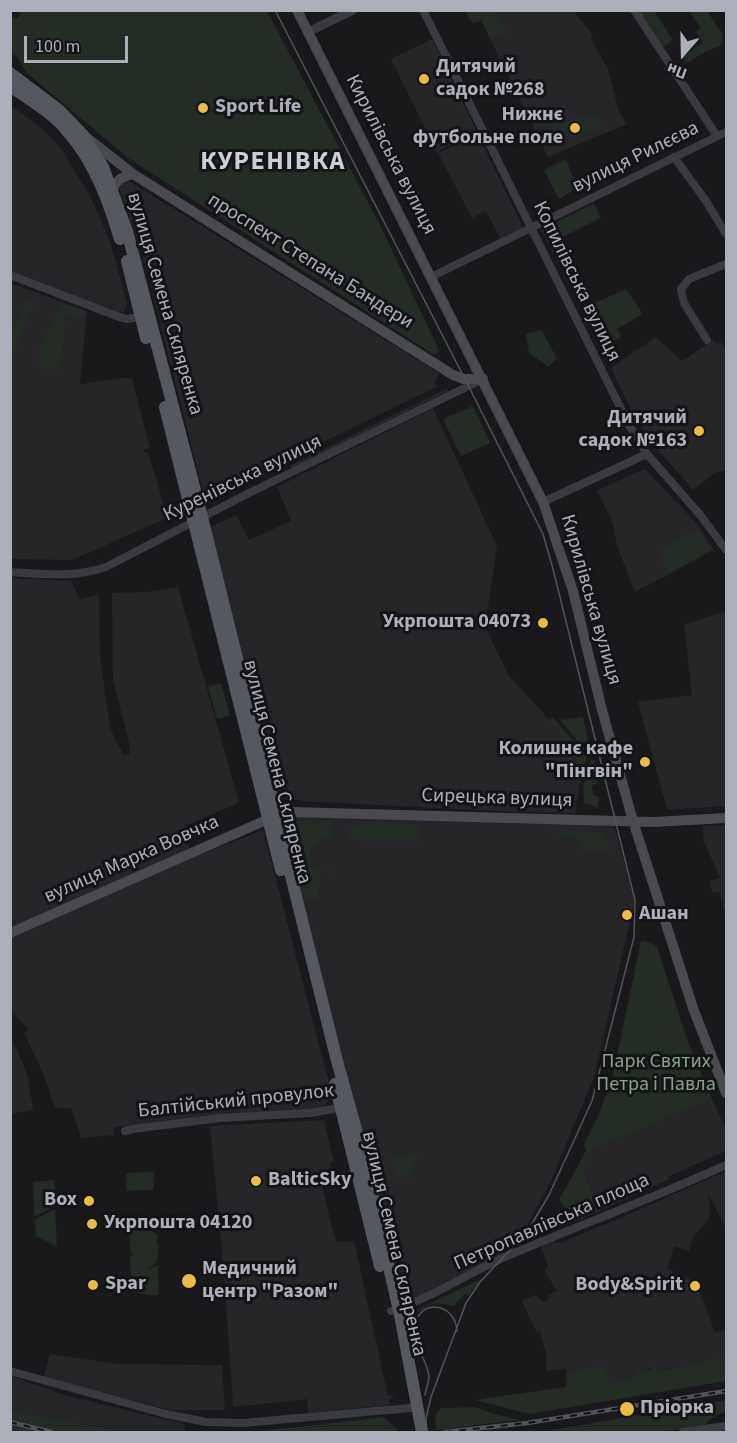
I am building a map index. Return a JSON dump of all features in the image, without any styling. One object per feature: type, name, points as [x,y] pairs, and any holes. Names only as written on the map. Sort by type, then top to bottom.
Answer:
[{"type":"main road","name":"Кирилівська вулиця","points":[[297,10],[543,502],[573,591],[602,710],[633,821],[693,1008],[726,1093]]},
{"type":"main road","name":"проспект Степана Бандери","points":[[10,73],[59,110],[83,135],[133,174],[453,375],[468,379],[483,379]]},
{"type":"main road","points":[[10,86],[55,119]]},
{"type":"main road","points":[[10,95],[55,119]]},
{"type":"main road","name":"вулиця Семена Скляренка","points":[[55,119],[68,131],[88,160],[104,192],[145,316]]},
{"type":"main road","name":"вулиця Семена Скляренка","points":[[83,135],[103,167],[127,231],[145,316],[346,1107],[422,1432]]},
{"type":"main road","points":[[113,192],[118,179],[133,174]]},
{"type":"main road","name":"Сирецька вулиця","points":[[272,818],[292,812],[309,811],[633,821],[726,818]]},
{"type":"main road","name":"вулиця Марка Вовчка","points":[[10,933],[272,818]]},
{"type":"main road","name":"вулиця Семена Скляренка","points":[[395,1310],[414,1432]]},
{"type":"street","points":[[308,32],[353,10]]},
{"type":"street","name":"Копилівська вулиця","points":[[423,10],[629,425],[647,454],[726,550]]},
{"type":"street","points":[[634,10],[717,136]]},
{"type":"street","name":"вулиця Рилєєва","points":[[431,277],[726,132]]},
{"type":"street","points":[[674,157],[706,201],[726,234]]},
{"type":"street","points":[[707,340],[684,303],[681,289],[689,279],[726,264]]},
{"type":"street","points":[[10,275],[119,317],[127,319],[145,316]]},
{"type":"street","name":"Куренівська вулиця","points":[[10,572],[70,575],[106,567],[197,519],[483,379]]},
{"type":"street","points":[[543,502],[647,454]]},
{"type":"street","name":"Балтійський провулок","points":[[125,1131],[220,1118],[310,1113],[346,1107]]},
{"type":"street","name":"Петропавлівська площа","points":[[395,1310],[439,1291],[505,1257],[726,1165]]},
{"type":"street","points":[[10,1371],[166,1414],[206,1422],[243,1423],[410,1408]]},
{"type":"street","points":[[682,1432],[726,1426]]},
{"type":"shaded area","points":[[492,11],[574,11],[593,36],[590,38],[608,69],[619,112],[627,124],[548,157],[479,16]]},
{"type":"shaded area","name":"Дитячий садок №268","points":[[428,41],[474,133],[437,152],[391,59]]},
{"type":"shaded area","points":[[10,105],[41,128],[60,147],[91,198],[110,241],[127,303],[124,312],[115,314],[11,271]]},
{"type":"shaded area","points":[[478,135],[523,227],[500,238],[486,211],[472,218],[438,153]]},
{"type":"shaded area","points":[[129,181],[439,373],[434,384],[438,386],[205,500],[149,278],[120,191],[120,186]]},
{"type":"shaded area","points":[[10,283],[87,311],[80,384],[132,378],[150,448],[142,451],[149,454],[167,518],[72,560],[11,559]]},
{"type":"shaded area","points":[[656,337],[682,361],[714,340],[717,345],[721,342],[726,350],[726,470],[715,473],[693,490],[657,449],[634,416],[611,368]]},
{"type":"shaded area","points":[[433,408],[497,546],[485,627],[509,676],[558,729],[567,761],[580,782],[575,813],[303,801],[282,798],[277,794],[210,527],[236,515],[249,540],[291,521],[277,487]]},
{"type":"shaded area","points":[[645,469],[697,524],[714,550],[635,592],[617,546],[613,524],[597,490]]},
{"type":"shaded area","points":[[11,578],[71,581],[80,599],[99,595],[100,657],[110,727],[125,756],[130,753],[129,742],[113,680],[112,593],[147,592],[178,587],[239,802],[184,827],[190,851],[11,931]]},
{"type":"shaded area","points":[[726,611],[726,806],[667,810],[638,702],[692,695],[684,625]]},
{"type":"shaded area","points":[[329,813],[614,826],[635,900],[594,1077],[550,1183],[524,1231],[506,1252],[401,1304],[278,817]]},
{"type":"shaded area","points":[[726,825],[726,919],[719,892],[713,893],[709,881],[720,878],[704,842],[702,826]]},
{"type":"shaded area","points":[[263,830],[332,1094],[327,1103],[320,1109],[192,1118],[114,1127],[114,1135],[81,1138],[71,1108],[55,1108],[43,1073],[24,1033],[29,1029],[11,1012],[10,937],[192,858]]},
{"type":"shaded area","points":[[11,1039],[28,1077],[33,1110],[11,1114]]},
{"type":"shaded area","points":[[712,1099],[726,1129],[726,1151],[599,1207],[583,1167],[588,1152]]},
{"type":"shaded area","points":[[324,1120],[334,1162],[330,1163],[332,1169],[319,1173],[333,1231],[337,1242],[354,1241],[388,1396],[395,1394],[389,1400],[390,1405],[308,1413],[307,1399],[233,1407],[223,1260],[210,1126]]},
{"type":"shaded area","points":[[726,1171],[726,1225],[708,1194],[710,1210],[708,1220],[693,1237],[689,1251],[674,1246],[667,1269],[696,1282],[715,1332],[726,1330],[726,1356],[656,1372],[656,1367],[652,1367],[636,1377],[609,1383],[567,1372],[566,1369],[546,1371],[546,1352],[540,1332],[537,1333],[523,1304],[523,1300],[535,1295],[544,1302],[549,1299],[548,1295],[557,1291],[545,1272],[548,1266],[540,1245],[553,1241],[560,1243]]},
{"type":"shaded area","points":[[50,1354],[118,1364],[222,1365],[225,1410],[171,1410],[43,1378]]},
{"type":"shaded area","points":[[11,1376],[67,1396],[185,1424],[185,1430],[184,1432],[126,1432],[28,1414],[11,1408]]},
{"type":"green space","points":[[22,11],[267,11],[380,225],[439,350],[434,355],[128,158],[27,73],[17,57],[11,53],[11,16],[17,19]]},
{"type":"green space","points":[[465,11],[495,11],[505,32],[490,38],[481,20],[473,24]]},
{"type":"green space","points":[[634,11],[654,11],[673,40],[660,49]]},
{"type":"green space","points":[[689,11],[707,11],[723,35],[721,46],[685,64],[682,57],[703,42],[696,32],[701,28]]},
{"type":"green space","points":[[432,39],[477,132],[474,133],[428,41]]},
{"type":"green space","name":"Нижнє футбольне поле","points":[[590,114],[598,116],[601,125],[598,130],[558,142],[552,135],[550,126]]},
{"type":"green space","points":[[566,159],[577,188],[559,199],[544,170]]},
{"type":"green space","points":[[594,203],[601,218],[563,237],[573,259],[560,266],[541,230]]},
{"type":"green space","points":[[626,289],[643,314],[617,329],[622,336],[605,347],[585,307]]},
{"type":"green space","points":[[27,298],[34,301],[11,355],[11,331]]},
{"type":"green space","points":[[63,304],[85,311],[83,319],[65,317],[61,365],[58,369],[42,370],[38,366],[40,346]]},
{"type":"green space","points":[[541,330],[557,358],[549,367],[529,353],[526,334]]},
{"type":"green space","points":[[447,389],[448,391],[292,468],[290,466]]},
{"type":"green space","points":[[473,406],[490,443],[461,456],[443,419]]},
{"type":"green space","points":[[697,529],[710,549],[670,573],[657,553]]},
{"type":"green space","points":[[221,683],[230,716],[217,719],[208,686]]},
{"type":"green space","points":[[553,717],[587,756],[580,782],[567,761],[558,729],[549,720]]},
{"type":"green space","points":[[583,717],[591,753],[588,754],[560,720]]},
{"type":"green space","points":[[591,760],[594,760],[598,783],[591,786],[594,795],[599,797],[598,808],[584,803],[583,787]]},
{"type":"green space","points":[[297,819],[333,820],[333,838],[320,839],[311,847],[309,861],[311,867],[330,868],[330,873],[327,870],[320,871],[318,900],[305,900],[288,833]]},
{"type":"green space","points":[[361,822],[421,824],[421,842],[347,840],[346,834]]},
{"type":"green space","points":[[559,831],[605,833],[610,852],[580,850],[579,838],[558,836]]},
{"type":"green space","name":"Парк Святих Петра і Павла","points":[[641,941],[649,942],[657,947],[688,1042],[712,1099],[588,1152],[583,1168],[599,1207],[668,1176],[669,1179],[577,1221],[559,1200],[586,1151],[584,1144],[599,1114],[612,1079]]},
{"type":"green space","points":[[417,1154],[410,1176],[398,1179],[395,1177],[391,1158]]},
{"type":"green space","points":[[154,1172],[153,1190],[127,1191],[126,1179],[130,1178],[126,1177],[126,1173]]},
{"type":"green space","points":[[54,1180],[56,1206],[34,1217],[33,1182]]},
{"type":"green space","points":[[55,1210],[56,1246],[36,1236],[35,1220]]},
{"type":"green space","points":[[130,1221],[157,1234],[157,1259],[147,1271],[158,1265],[159,1295],[132,1292],[131,1283],[135,1280],[133,1278],[131,1280],[130,1256],[133,1253],[130,1253],[129,1229],[134,1228],[128,1225]]},
{"type":"green space","points":[[481,1279],[468,1296],[465,1294],[454,1306],[432,1304],[410,1316],[416,1310]]},
{"type":"green space","points":[[726,1356],[726,1381],[529,1414],[475,1400],[566,1387],[569,1371],[605,1366],[609,1383],[636,1377],[635,1372],[656,1366],[657,1372]]},
{"type":"green space","points":[[726,1400],[726,1412],[714,1417],[705,1425],[661,1432],[540,1432]]},
{"type":"green space","points":[[475,1407],[520,1420],[436,1430],[435,1415],[441,1408]]},
{"type":"green space","points":[[10,1408],[28,1414],[126,1432],[11,1432]]},
{"type":"green space","points":[[383,1417],[396,1428],[397,1432],[254,1432]]},
{"type":"tram line","points":[[275,10],[543,534],[635,900],[634,937],[592,1101],[549,1195],[527,1232],[480,1282],[466,1303],[431,1397],[426,1419],[427,1432]]},
{"type":"tram line","points":[[425,1395],[429,1376],[415,1335],[416,1321],[426,1309],[440,1308],[451,1316],[457,1331]]},
{"type":"railway","points":[[445,1432],[527,1423],[726,1391]]},
{"type":"railway","points":[[10,1422],[51,1432]]},
{"type":"place","name":"Дитячий садок №268","points":[[424,79]]},
{"type":"place","name":"Sport Life","points":[[203,108]]},
{"type":"place","name":"Нижнє футбольне поле","points":[[575,128]]},
{"type":"place","name":"Дитячий садок №163","points":[[699,431]]},
{"type":"place","name":"Укрпошта 04073","points":[[543,623]]},
{"type":"place","name":"Колишнє кафе \"Пінгвін\"","points":[[645,762]]},
{"type":"place","name":"Ашан","points":[[627,915]]},
{"type":"place","name":"BalticSky","points":[[256,1181]]},
{"type":"place","name":"Box","points":[[89,1201]]},
{"type":"place","name":"Укрпошта 04120","points":[[92,1224]]},
{"type":"place","name":"Медичний центр \"Разом\"","points":[[189,1281]]},
{"type":"place","name":"Spar","points":[[93,1285]]},
{"type":"place","name":"Body&Spirit","points":[[695,1286]]},
{"type":"place","name":"Пріорка","points":[[627,1409]]},
{"type":"district","name":"КУРЕНІВКА","points":[[273,163]]}]
